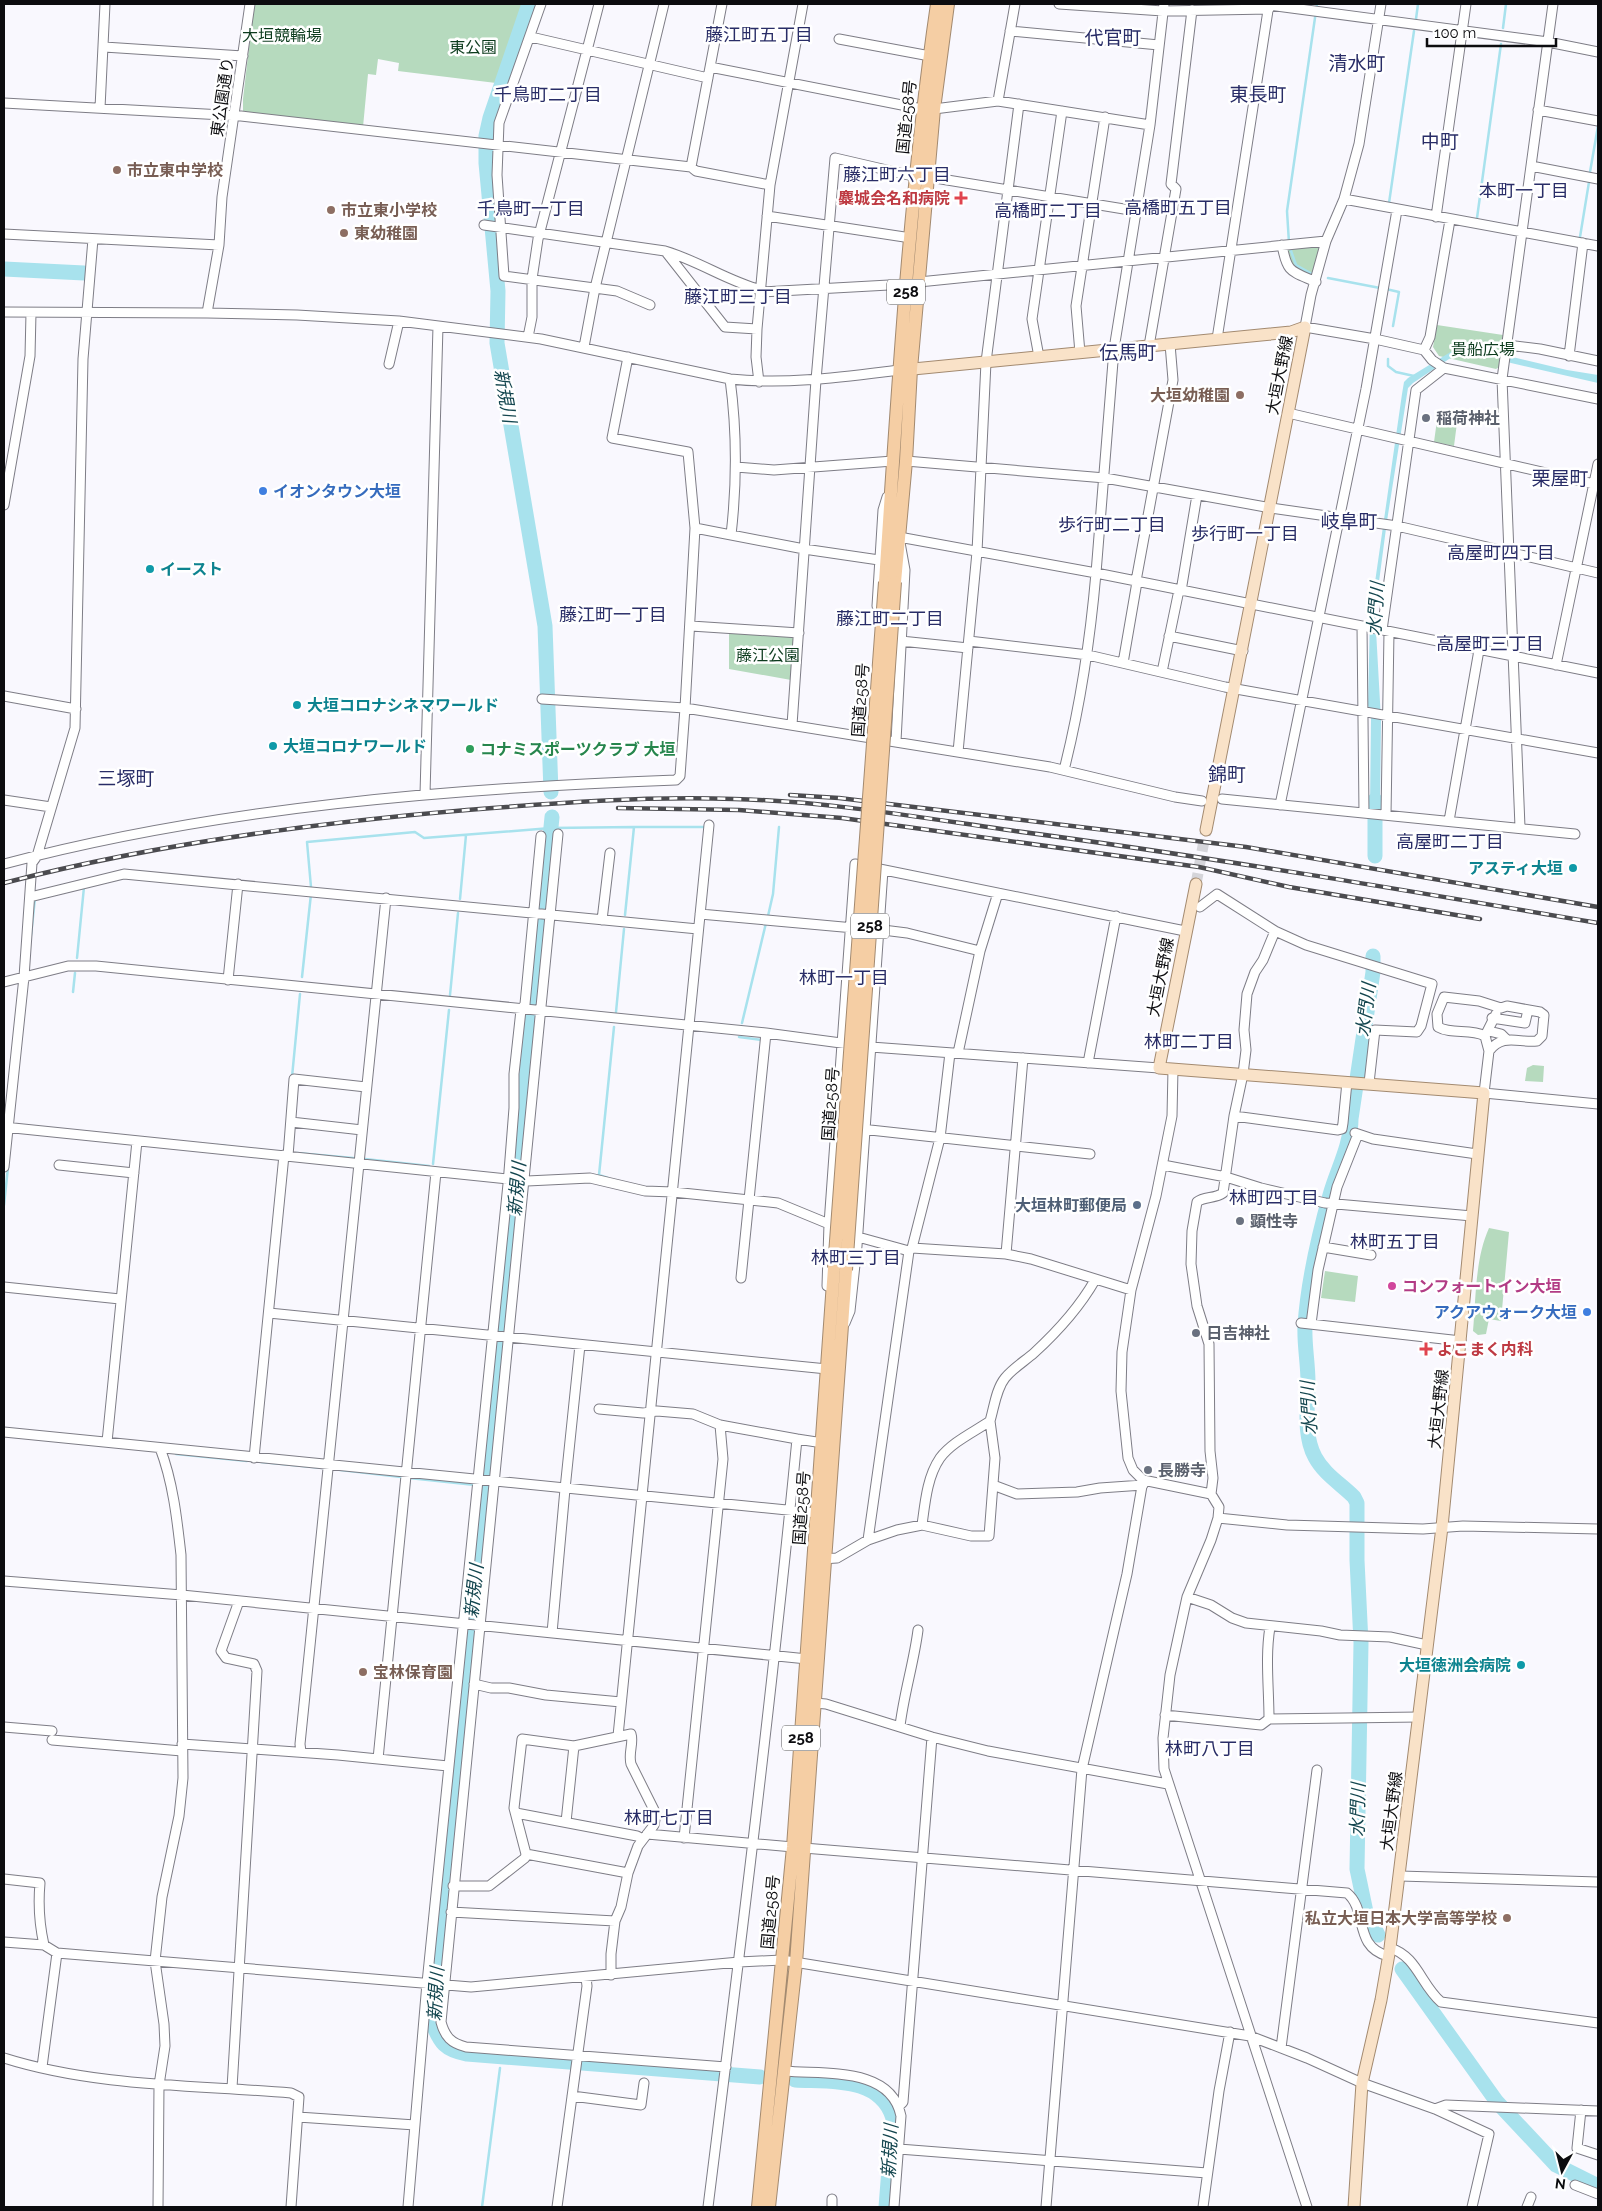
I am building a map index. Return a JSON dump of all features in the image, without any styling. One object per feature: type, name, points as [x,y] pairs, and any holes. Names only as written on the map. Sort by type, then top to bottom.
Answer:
[{"type":"highway","name":"国道258号","points":[[890,582],[900,537],[899,461],[905,370],[923,177],[930,56],[937,4]]},
{"type":"highway","name":"国道258号","points":[[928,109],[948,4]]},
{"type":"highway","name":"国道258号","points":[[913,283],[911,238],[923,177]]},
{"type":"highway","name":"国道258号","points":[[758,2207],[782,1960],[816,1703],[820,1559],[817,1513],[830,1325],[840,1269],[890,582],[891,485],[899,461]]},
{"type":"highway","name":"国道258号","points":[[769,2207],[796,1963],[798,1848],[807,1659],[820,1559],[842,1332],[840,1269]]},
{"type":"main road","name":"大垣大野線","points":[[905,370],[1290,332],[1305,327],[1271,508],[1250,604],[1206,830]]},
{"type":"main road","name":"大垣大野線","points":[[1159,1068],[1196,884]]},
{"type":"main road","points":[[1159,1068],[1484,1093]]},
{"type":"main road","name":"大垣大野線","points":[[1354,2207],[1362,2083],[1381,2000],[1400,1876],[1442,1527],[1484,1093]]},
{"type":"street","points":[[100,108],[105,4]]},
{"type":"street","name":"東公園通り","points":[[207,313],[219,245],[222,197],[250,4]]},
{"type":"street","points":[[541,4],[531,37],[499,123],[496,146],[499,227],[504,276],[616,291],[650,305]]},
{"type":"street","points":[[528,337],[532,317],[532,279],[540,233],[599,4]]},
{"type":"street","points":[[584,347],[595,288],[664,4]]},
{"type":"street","points":[[691,167],[722,4]]},
{"type":"street","points":[[759,382],[756,357],[756,329],[770,185],[803,4]]},
{"type":"street","points":[[998,101],[1014,4]]},
{"type":"street","points":[[1059,4],[1163,7],[1192,10],[1269,6],[1548,42],[1598,52]]},
{"type":"street","points":[[1381,4],[1359,144],[1344,199],[1326,241],[1311,295],[1305,327],[1375,339],[1424,350],[1432,360],[1444,368],[1598,399]]},
{"type":"street","points":[[1436,217],[1466,4]]},
{"type":"street","points":[[1520,827],[1502,379],[1553,4]]},
{"type":"street","points":[[1217,339],[1269,6]]},
{"type":"street","points":[[1064,770],[1077,716],[1088,655],[1105,478],[1114,349],[1150,125],[1163,7]]},
{"type":"street","points":[[1149,346],[1176,189],[1171,184],[1192,10]]},
{"type":"street","points":[[1010,31],[1159,45]]},
{"type":"street","points":[[531,37],[708,78]]},
{"type":"street","points":[[840,39],[930,56]]},
{"type":"street","points":[[104,46],[243,56]]},
{"type":"street","points":[[710,67],[928,109],[998,101],[1150,125]]},
{"type":"street","points":[[4,103],[235,115],[691,167],[696,171],[770,185]]},
{"type":"street","points":[[958,752],[977,552],[986,362],[1019,104]]},
{"type":"street","points":[[1538,110],[1598,121]]},
{"type":"street","points":[[1039,357],[1032,319],[1062,111]]},
{"type":"street","points":[[1080,353],[1076,306],[1105,118]]},
{"type":"street","points":[[792,725],[809,468],[835,158],[923,177],[1136,211]]},
{"type":"street","points":[[1531,166],[1598,179]]},
{"type":"street","points":[[1344,199],[1598,246]]},
{"type":"street","points":[[1280,805],[1338,517],[1366,389],[1397,210]]},
{"type":"street","points":[[767,216],[911,238]]},
{"type":"street","points":[[1424,350],[1430,337],[1450,220]]},
{"type":"street","points":[[484,225],[665,251],[687,258],[741,284],[761,291],[823,290],[913,283],[1326,241]]},
{"type":"street","points":[[4,234],[219,245]]},
{"type":"street","points":[[4,1167],[6,1128],[24,977],[32,863],[37,856],[75,728],[83,359],[93,239]]},
{"type":"street","points":[[1569,356],[1584,243]]},
{"type":"street","points":[[1282,245],[1285,263],[1289,269],[1316,282]]},
{"type":"street","points":[[665,251],[725,327],[756,329]]},
{"type":"street","points":[[4,312],[297,315],[399,321],[492,331],[528,337],[584,347],[730,379],[759,382],[816,380],[905,370]]},
{"type":"street","points":[[4,504],[30,356],[31,313]]},
{"type":"street","points":[[389,364],[399,321]]},
{"type":"street","points":[[425,794],[438,326]]},
{"type":"street","points":[[1123,663],[1173,380],[1170,344]]},
{"type":"street","points":[[1506,345],[1540,349],[1598,361]]},
{"type":"street","points":[[4,864],[192,825],[294,809],[425,794],[676,780],[680,776],[691,626],[695,528],[688,452],[612,438],[628,357]]},
{"type":"street","points":[[1384,815],[1384,630],[1388,524],[1401,439],[1416,390],[1444,368]]},
{"type":"street","points":[[730,379],[735,426],[736,467],[731,535]]},
{"type":"street","points":[[1288,413],[1596,484]]},
{"type":"street","points":[[736,467],[774,470],[899,461],[982,466],[1105,478],[1271,508],[1388,524],[1598,572]]},
{"type":"street","points":[[1556,665],[1596,484],[1598,464]]},
{"type":"street","points":[[871,738],[879,560],[883,510],[891,485]]},
{"type":"street","points":[[1162,672],[1180,590],[1197,495]]},
{"type":"street","points":[[695,528],[804,549],[879,560]]},
{"type":"street","points":[[896,741],[905,570],[900,537],[1096,573],[1598,673]]},
{"type":"street","points":[[691,626],[799,633]]},
{"type":"street","points":[[1364,626],[1366,813]]},
{"type":"street","points":[[1169,636],[1242,651]]},
{"type":"street","points":[[900,641],[969,644],[1088,655],[1235,688],[1598,753]]},
{"type":"street","points":[[1449,821],[1479,650]]},
{"type":"street","points":[[4,696],[76,709]]},
{"type":"street","points":[[542,698],[685,708],[1064,770],[1175,797],[1202,801]]},
{"type":"street","points":[[1222,799],[1520,827],[1575,834]]},
{"type":"street","points":[[4,800],[51,807]]},
{"type":"street","points":[[618,1736],[709,825]]},
{"type":"street","points":[[408,2207],[415,2125],[435,1984],[451,1912],[558,834]]},
{"type":"street","points":[[541,836],[525,1004],[514,1074],[514,1108],[509,1178],[494,1336],[448,1766],[435,1984],[441,2022],[446,2036],[452,2042],[466,2047],[726,2068]]},
{"type":"street","points":[[602,920],[610,853]]},
{"type":"street","points":[[830,1325],[826,1314],[833,1127],[842,1044],[855,864],[1186,930]]},
{"type":"street","points":[[842,1332],[850,1311],[858,1236],[883,870]]},
{"type":"street","points":[[30,897],[124,874],[698,929]]},
{"type":"street","points":[[228,980],[238,884]]},
{"type":"street","points":[[868,1540],[911,1250],[940,1138],[954,1053],[980,951],[998,893]]},
{"type":"street","points":[[1200,907],[1217,894],[1275,931],[1306,945],[1432,984],[1421,1026],[1417,1032],[1375,1030],[1367,1083]]},
{"type":"street","points":[[301,1752],[300,1744],[342,1321],[386,898]]},
{"type":"street","points":[[700,914],[880,929],[907,933],[980,951]]},
{"type":"street","points":[[1088,1063],[1116,916]]},
{"type":"street","points":[[1275,931],[1264,960],[1255,972],[1248,994],[1244,1030],[1246,1050],[1243,1074],[1234,1116],[1223,1193],[1217,1197],[1200,1199],[1197,1202],[1192,1231],[1191,1264],[1197,1306],[1209,1347],[1209,1442],[1213,1478],[1211,1494],[1219,1507],[1218,1518],[1187,1597],[1170,1675],[1163,1738],[1164,1769],[1168,1784],[1308,2207]]},
{"type":"street","points":[[4,982],[68,966],[80,966],[766,1033],[871,1047],[1159,1068]]},
{"type":"street","points":[[1501,1008],[1479,1001],[1448,996],[1442,1000],[1437,1014],[1438,1027],[1443,1030],[1501,1034],[1506,1039]]},
{"type":"street","points":[[1489,1051],[1492,1047],[1506,1039],[1529,1042],[1537,1041],[1542,1036],[1544,1015],[1540,1012],[1507,1006],[1501,1008],[1492,1018],[1487,1034],[1489,1051],[1484,1093],[1598,1104]]},
{"type":"street","points":[[1492,1018],[1525,1023],[1528,1010]]},
{"type":"street","points":[[1424,1011],[1437,1014]]},
{"type":"street","points":[[741,1278],[766,1033]]},
{"type":"street","points":[[1006,1254],[1023,1058]]},
{"type":"street","points":[[1046,2207],[1082,1769],[1096,1701],[1125,1583],[1143,1482],[1133,1470],[1128,1458],[1121,1391],[1122,1352],[1131,1290],[1163,1165],[1172,1116],[1173,1069]]},
{"type":"street","points":[[254,1458],[291,1122],[294,1079],[366,1087]]},
{"type":"street","points":[[1234,1116],[1338,1130],[1342,1128],[1348,1082]]},
{"type":"street","points":[[291,1122],[362,1130]]},
{"type":"street","points":[[833,1127],[1090,1154]]},
{"type":"street","points":[[6,1128],[523,1180],[590,1178],[645,1192],[673,1192],[778,1203],[829,1224]]},
{"type":"street","points":[[1461,1341],[1307,1323],[1312,1283],[1324,1247],[1330,1204],[1357,1134],[1401,1143],[1477,1154]]},
{"type":"street","points":[[107,1442],[137,1142]]},
{"type":"street","points":[[59,1165],[134,1173]]},
{"type":"street","points":[[1163,1165],[1226,1177],[1261,1188],[1330,1204],[1472,1216]]},
{"type":"street","points":[[378,1759],[436,1172]]},
{"type":"street","points":[[858,1236],[911,1250],[1006,1254],[1031,1259],[1131,1290]]},
{"type":"street","points":[[1324,1247],[1371,1255]]},
{"type":"street","points":[[820,1559],[837,1558],[868,1540],[897,1530],[922,1525],[971,1536],[989,1536],[995,1458],[994,1435],[990,1421],[1000,1386],[1006,1377],[1035,1352],[1078,1309],[1096,1280]]},
{"type":"street","points":[[4,1287],[120,1298]]},
{"type":"street","points":[[269,1313],[827,1369]]},
{"type":"street","points":[[552,1633],[564,1489],[580,1344]]},
{"type":"street","points":[[599,1409],[693,1414],[720,1425],[822,1443]]},
{"type":"street","points":[[922,1525],[926,1493],[940,1458],[955,1444],[990,1421]]},
{"type":"street","points":[[684,1838],[723,1459],[720,1425]]},
{"type":"street","points":[[4,1432],[406,1473],[478,1483],[493,1481],[817,1513]]},
{"type":"street","points":[[708,2207],[775,1655],[797,1439]]},
{"type":"street","points":[[158,2207],[160,2085],[165,2046],[164,2024],[155,1961],[162,1897],[178,1816],[183,1778],[182,1555],[178,1520],[169,1476],[160,1448]]},
{"type":"street","points":[[993,1485],[1017,1494],[1077,1492],[1143,1482],[1211,1494]]},
{"type":"street","points":[[1218,1518],[1253,1523],[1424,1529],[1442,1527],[1598,1529]]},
{"type":"street","points":[[4,1581],[182,1595],[807,1659]]},
{"type":"street","points":[[1187,1597],[1211,1605],[1232,1618],[1270,1627],[1353,1635],[1390,1636],[1427,1644]]},
{"type":"street","points":[[232,2088],[241,1967],[257,1671],[254,1664],[226,1658],[221,1651],[239,1601]]},
{"type":"street","points":[[1270,1627],[1266,1658],[1270,1719]]},
{"type":"street","points":[[900,1726],[904,1695],[914,1664],[918,1630]]},
{"type":"street","points":[[474,1684],[494,1689],[508,1688],[546,1695],[621,1702]]},
{"type":"street","points":[[816,1703],[826,1704],[932,1737],[988,1751],[1168,1784]]},
{"type":"street","points":[[1165,1715],[1260,1725],[1270,1719],[1419,1716]]},
{"type":"street","points":[[4,1727],[52,1735],[182,1747],[254,1748],[448,1766]]},
{"type":"street","points":[[453,1886],[489,1886],[525,1858],[526,1854],[514,1808],[522,1739],[574,1746],[631,1734],[633,1739],[629,1756],[630,1764],[656,1814],[654,1825],[638,1846],[628,1873],[622,1907],[615,1921],[610,1954],[611,1975]]},
{"type":"street","points":[[899,2106],[903,2102],[914,1981],[932,1737]]},
{"type":"street","points":[[566,1822],[574,1746]]},
{"type":"street","points":[[1281,2048],[1317,1770]]},
{"type":"street","points":[[516,1814],[637,1836],[684,1838],[1347,1893],[1352,1897],[1362,1931],[1371,1947],[1381,1954],[1389,1952],[1407,1956],[1433,1996],[1441,2002],[1598,2023]]},
{"type":"street","points":[[526,1854],[628,1873]]},
{"type":"street","points":[[1400,1876],[1598,1882]]},
{"type":"street","points":[[4,1879],[40,1884],[38,1911],[44,1945]]},
{"type":"street","points":[[451,1912],[615,1921]]},
{"type":"street","points":[[4,1942],[44,1945],[57,1953],[471,1987],[586,1978],[739,1962],[782,1960],[1230,2032],[1250,2036],[1362,2083],[1435,2108],[1489,2134],[1472,2207]]},
{"type":"street","points":[[42,2067],[57,1953]]},
{"type":"street","points":[[557,2207],[587,1986],[586,1978]]},
{"type":"street","points":[[1203,2207],[1230,2032]]},
{"type":"street","points":[[4,2058],[57,2071],[160,2085],[291,2093],[299,2097],[291,2207]]},
{"type":"street","points":[[785,2071],[856,2076],[875,2081],[888,2091],[899,2106],[901,2116],[894,2207]]},
{"type":"street","points":[[572,2096],[641,2105],[644,2083]]},
{"type":"street","points":[[1435,2108],[1446,2105],[1598,2111]]},
{"type":"street","points":[[1580,2110],[1577,2148],[1598,2155]]},
{"type":"street","points":[[298,2117],[415,2125]]},
{"type":"street","points":[[899,2149],[1207,2173]]},
{"type":"street","points":[[1575,2185],[1598,2194]]},
{"type":"street","points":[[1527,2207],[1531,2197]]},
{"type":"green space","points":[[254,4],[522,4],[496,83],[398,71],[399,63],[378,59],[376,75],[368,74],[363,127],[243,114]]},
{"type":"green space","points":[[1326,241],[1314,281],[1289,269],[1284,245]]},
{"type":"green space","name":"貴船広場","points":[[1437,325],[1503,335],[1499,367],[1496,369],[1439,356],[1433,347]]},
{"type":"green space","points":[[1438,413],[1458,415],[1454,446],[1434,442]]},
{"type":"green space","name":"藤江公園","points":[[729,633],[794,636],[791,680],[729,669]]},
{"type":"green space","points":[[1533,1065],[1544,1066],[1543,1082],[1525,1081],[1527,1068]]},
{"type":"green space","points":[[1489,1228],[1509,1232],[1501,1321],[1489,1319],[1486,1334],[1478,1335],[1473,1331],[1477,1279],[1484,1240]]},
{"type":"green space","points":[[1325,1271],[1358,1276],[1355,1302],[1321,1298]]},
{"type":"water","points":[[1462,345],[1567,370],[1598,375],[1598,383],[1511,363],[1493,356],[1492,358],[1466,352],[1458,353],[1408,388],[1375,612],[1381,720],[1380,809],[1370,808],[1371,718],[1368,705],[1370,617],[1404,382]]},
{"type":"waterway","name":"新規川","points":[[529,4],[490,118],[486,136],[486,163],[498,291],[497,343],[545,626],[551,792]]},
{"type":"waterway","points":[[1289,243],[1287,211],[1317,4]]},
{"type":"waterway","points":[[1416,19],[1418,4]]},
{"type":"waterway","points":[[1503,28],[1506,4]]},
{"type":"waterway","points":[[1389,203],[1414,31]]},
{"type":"waterway","points":[[1477,218],[1501,44]]},
{"type":"waterway","points":[[1590,172],[1598,126]]},
{"type":"waterway","points":[[1580,237],[1589,182]]},
{"type":"waterway","points":[[1290,248],[1296,265],[1314,275]]},
{"type":"waterway","points":[[4,269],[84,273]]},
{"type":"waterway","points":[[1328,278],[1380,288]]},
{"type":"waterway","points":[[1386,289],[1399,292],[1393,326]]},
{"type":"waterway","points":[[1388,359],[1388,366],[1396,372],[1414,376]]},
{"type":"waterway","name":"水門川","points":[[1375,800],[1375,856]]},
{"type":"waterway","name":"新規川","points":[[552,817],[504,1303],[502,1365],[498,1397],[491,1427],[432,2022],[441,2040],[448,2048],[467,2054],[760,2077]]},
{"type":"waterway","points":[[634,827],[704,827]]},
{"type":"waterway","points":[[311,887],[307,842],[415,832],[424,838],[551,828],[634,827],[625,915]]},
{"type":"waterway","points":[[768,916],[773,894],[779,827]]},
{"type":"waterway","points":[[460,899],[466,835]]},
{"type":"waterway","points":[[77,958],[84,887]]},
{"type":"waterway","points":[[302,977],[311,894]]},
{"type":"waterway","points":[[31,935],[35,898]]},
{"type":"waterway","points":[[450,995],[458,913]]},
{"type":"waterway","points":[[742,1023],[766,923]]},
{"type":"waterway","points":[[616,1012],[624,929]]},
{"type":"waterway","name":"水門川","points":[[1373,956],[1373,972],[1349,1138],[1330,1195],[1318,1243],[1308,1292],[1305,1332],[1308,1375],[1308,1430],[1311,1448],[1323,1469],[1354,1497],[1357,1503],[1357,1560],[1361,1643],[1357,1869],[1366,1912],[1378,1935]]},
{"type":"waterway","points":[[73,992],[75,973]]},
{"type":"waterway","points":[[292,1077],[300,994]]},
{"type":"waterway","points":[[433,1164],[449,1010]]},
{"type":"waterway","points":[[608,1178],[599,1175],[614,1027]]},
{"type":"waterway","points":[[739,1037],[762,1040],[761,1042]]},
{"type":"waterway","points":[[217,1145],[226,1146]]},
{"type":"waterway","points":[[297,1153],[353,1158]]},
{"type":"waterway","points":[[365,1159],[429,1166]]},
{"type":"waterway","points":[[4,1205],[8,1167]]},
{"type":"waterway","points":[[176,1454],[247,1461]]},
{"type":"waterway","points":[[261,1462],[323,1468]]},
{"type":"waterway","points":[[332,1469],[401,1477]]},
{"type":"waterway","points":[[409,1478],[475,1485]]},
{"type":"waterway","name":"水門川","points":[[1402,1969],[1497,2102],[1556,2165],[1598,2186]]},
{"type":"waterway","name":"新規川","points":[[501,2061],[502,2057]]},
{"type":"waterway","points":[[482,2207],[500,2068]]},
{"type":"waterway","name":"新規川","points":[[795,2080],[852,2084],[866,2088],[886,2104],[893,2118],[886,2207]]},
{"type":"tunnel","points":[[1196,884],[1206,830]]},
{"type":"railway","points":[[790,795],[839,798],[1246,847],[1598,907]]},
{"type":"railway","points":[[4,883],[61,869],[176,846],[350,821],[567,803],[701,798],[804,803],[910,816],[1307,874],[1598,923]]},
{"type":"railway","points":[[618,808],[739,810],[842,818],[1199,867],[1289,887],[1480,919]]},
{"type":"place","name":"市立東中学校","points":[[117,170]]},
{"type":"place","name":"麋城会名和病院","points":[[961,198]]},
{"type":"place","name":"市立東小学校","points":[[331,210]]},
{"type":"place","name":"東幼稚園","points":[[344,233]]},
{"type":"place","name":"大垣幼稚園","points":[[1240,395]]},
{"type":"place","name":"稲荷神社","points":[[1426,418]]},
{"type":"place","name":"イオンタウン大垣","points":[[263,491]]},
{"type":"place","name":"イースト","points":[[150,569]]},
{"type":"place","name":"大垣コロナシネマワールド","points":[[297,705]]},
{"type":"place","name":"大垣コロナワールド","points":[[273,746]]},
{"type":"place","name":"コナミスポーツクラブ 大垣","points":[[470,749]]},
{"type":"place","name":"アスティ大垣","points":[[1573,868]]},
{"type":"place","name":"大垣林町郵便局","points":[[1137,1205]]},
{"type":"place","name":"顕性寺","points":[[1240,1221]]},
{"type":"place","name":"コンフォートイン大垣","points":[[1392,1286]]},
{"type":"place","name":"アクアウォーク大垣","points":[[1587,1312]]},
{"type":"place","name":"日吉神社","points":[[1196,1333]]},
{"type":"place","name":"よこまく内科","points":[[1426,1349]]},
{"type":"place","name":"長勝寺","points":[[1148,1470]]},
{"type":"place","name":"大垣徳洲会病院","points":[[1521,1665]]},
{"type":"place","name":"宝林保育園","points":[[363,1672]]},
{"type":"place","name":"私立大垣日本大学高等学校","points":[[1507,1918]]},
{"type":"district","name":"藤江町五丁目","points":[[759,35]]},
{"type":"district","name":"代官町","points":[[1113,37]]},
{"type":"district","name":"清水町","points":[[1357,63]]},
{"type":"district","name":"東長町","points":[[1258,94]]},
{"type":"district","name":"千鳥町二丁目","points":[[548,95]]},
{"type":"district","name":"中町","points":[[1440,141]]},
{"type":"district","name":"藤江町六丁目","points":[[897,175]]},
{"type":"district","name":"本町一丁目","points":[[1524,191]]},
{"type":"district","name":"高橋町五丁目","points":[[1178,208]]},
{"type":"district","name":"千鳥町一丁目","points":[[531,209]]},
{"type":"district","name":"高橋町二丁目","points":[[1048,211]]},
{"type":"district","name":"藤江町三丁目","points":[[738,297]]},
{"type":"district","name":"伝馬町","points":[[1128,352]]},
{"type":"district","name":"栗屋町","points":[[1560,478]]},
{"type":"district","name":"岐阜町","points":[[1349,521]]},
{"type":"district","name":"歩行町二丁目","points":[[1112,525]]},
{"type":"district","name":"歩行町一丁目","points":[[1245,534]]},
{"type":"district","name":"高屋町四丁目","points":[[1501,553]]},
{"type":"district","name":"藤江町一丁目","points":[[613,615]]},
{"type":"district","name":"藤江町二丁目","points":[[890,619]]},
{"type":"district","name":"高屋町三丁目","points":[[1490,644]]},
{"type":"district","name":"錦町","points":[[1227,774]]},
{"type":"district","name":"三塚町","points":[[126,778]]},
{"type":"district","name":"高屋町二丁目","points":[[1450,842]]},
{"type":"district","name":"林町一丁目","points":[[844,978]]},
{"type":"district","name":"林町二丁目","points":[[1189,1042]]},
{"type":"district","name":"林町四丁目","points":[[1274,1198]]},
{"type":"district","name":"林町五丁目","points":[[1395,1242]]},
{"type":"district","name":"林町三丁目","points":[[856,1258]]},
{"type":"district","name":"林町八丁目","points":[[1210,1749]]},
{"type":"district","name":"林町七丁目","points":[[669,1818]]},
{"type":"park label","name":"大垣競輪場","points":[[282,35]]},
{"type":"park label","name":"東公園","points":[[473,47]]}]
